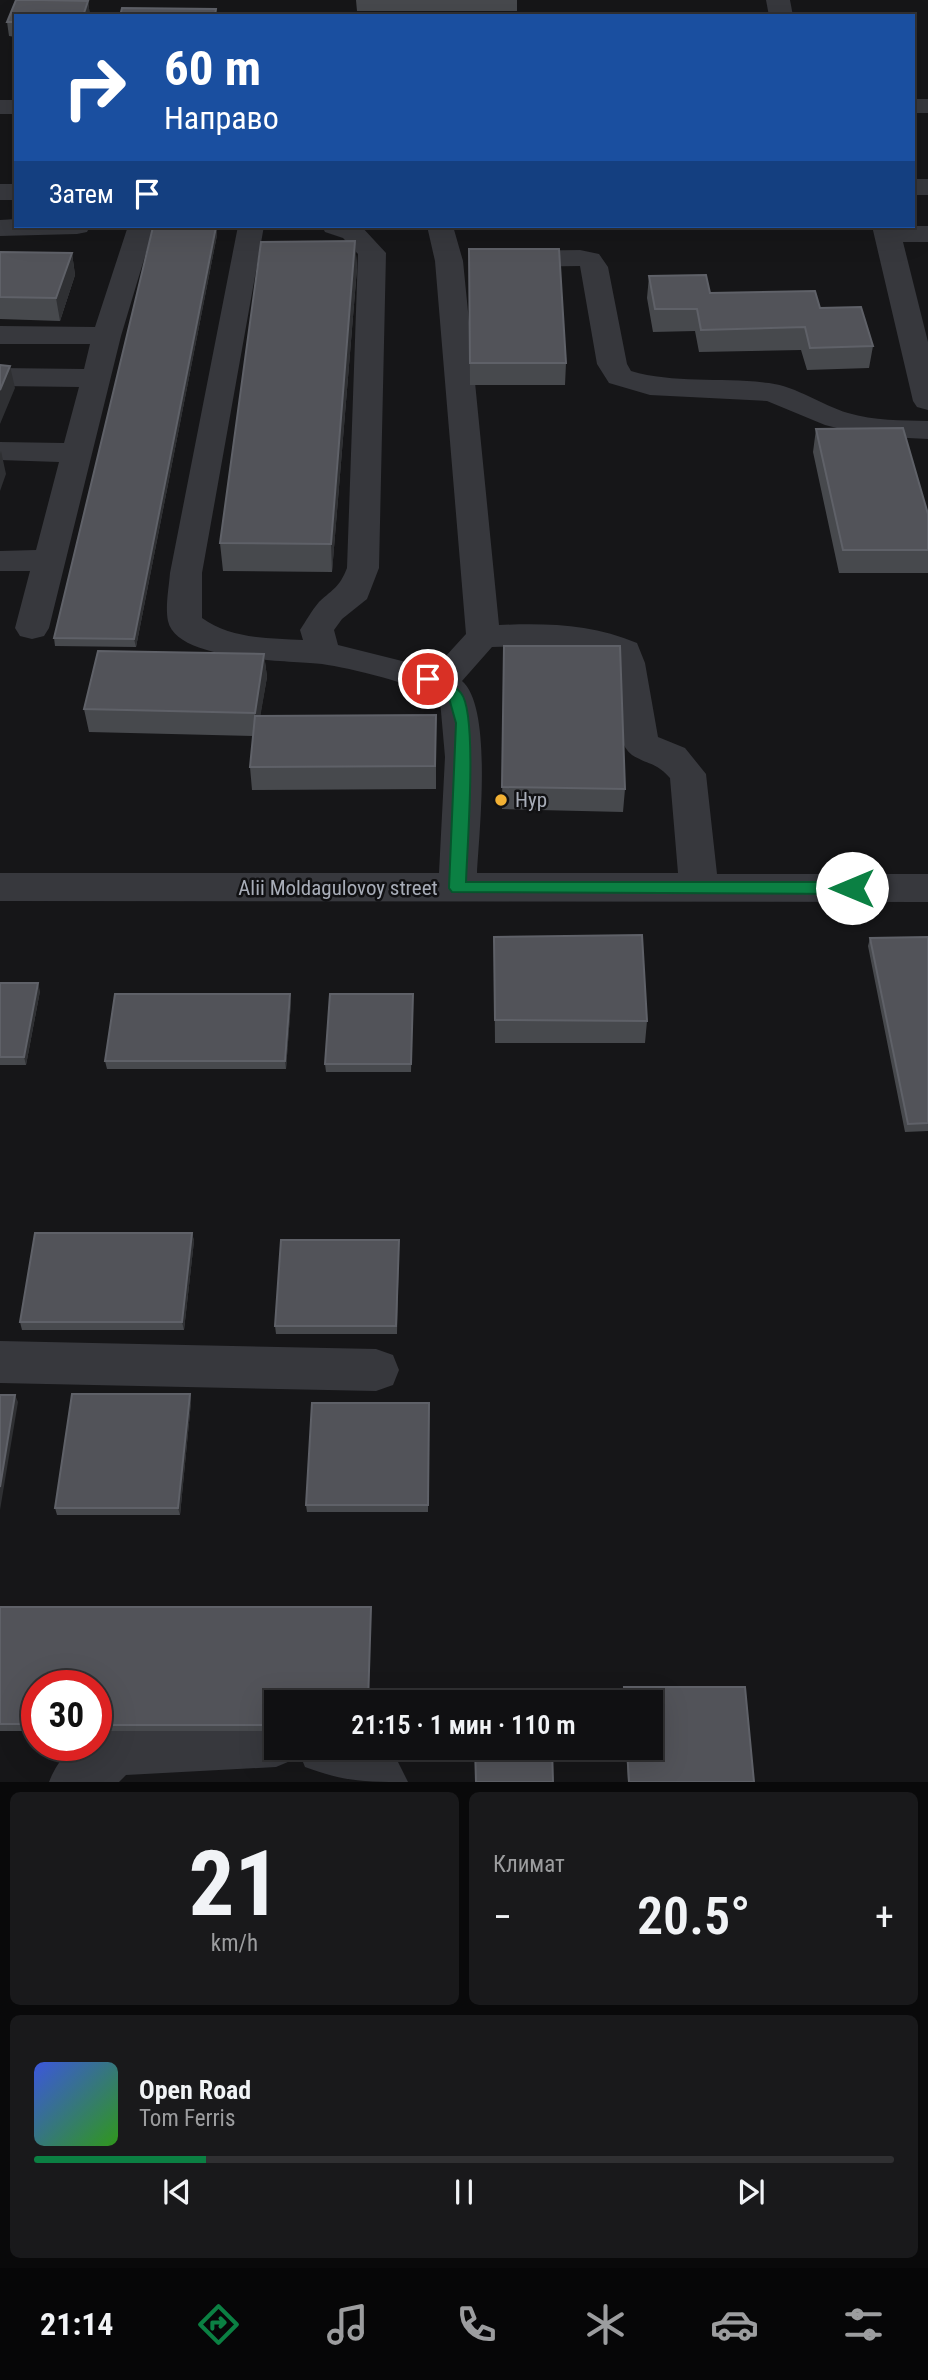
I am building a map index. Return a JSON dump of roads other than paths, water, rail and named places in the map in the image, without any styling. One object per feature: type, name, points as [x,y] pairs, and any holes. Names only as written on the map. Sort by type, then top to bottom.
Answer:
[{"type":"street","points":[[32,628],[107,336],[140,228]]},
{"type":"street","points":[[251,228],[186,573],[185,622],[206,639],[255,649],[323,653],[440,684],[456,696],[463,723],[457,888]]},
{"type":"street","points":[[323,653],[317,630],[330,611],[355,591],[363,568],[372,253],[353,232],[341,228]]},
{"type":"street","points":[[440,684],[483,636],[471,260],[442,228]]},
{"type":"street","points":[[928,234],[886,230],[928,400]]},
{"type":"street","points":[[471,260],[589,260],[594,267],[612,364],[619,377],[650,386],[769,392],[795,400],[836,419],[869,427],[928,430]]},
{"type":"street","points":[[0,335],[107,336]]},
{"type":"street","points":[[0,377],[96,378]]},
{"type":"street","points":[[0,451],[77,453]]},
{"type":"street","points":[[0,561],[50,560]]},
{"type":"street","points":[[483,636],[570,635],[609,643],[625,651],[634,726],[643,745],[672,757],[688,774],[699,888]]},
{"type":"street","name":"Alii Moldagulovoy street","points":[[0,887],[928,888]]},
{"type":"street","points":[[0,1362],[376,1370]]},
{"type":"street","points":[[76,1782],[116,1749],[264,1741]]},
{"type":"street","points":[[367,1760],[381,1782]]},
{"type":"place","name":"Нур","points":[[501,800]]}]
